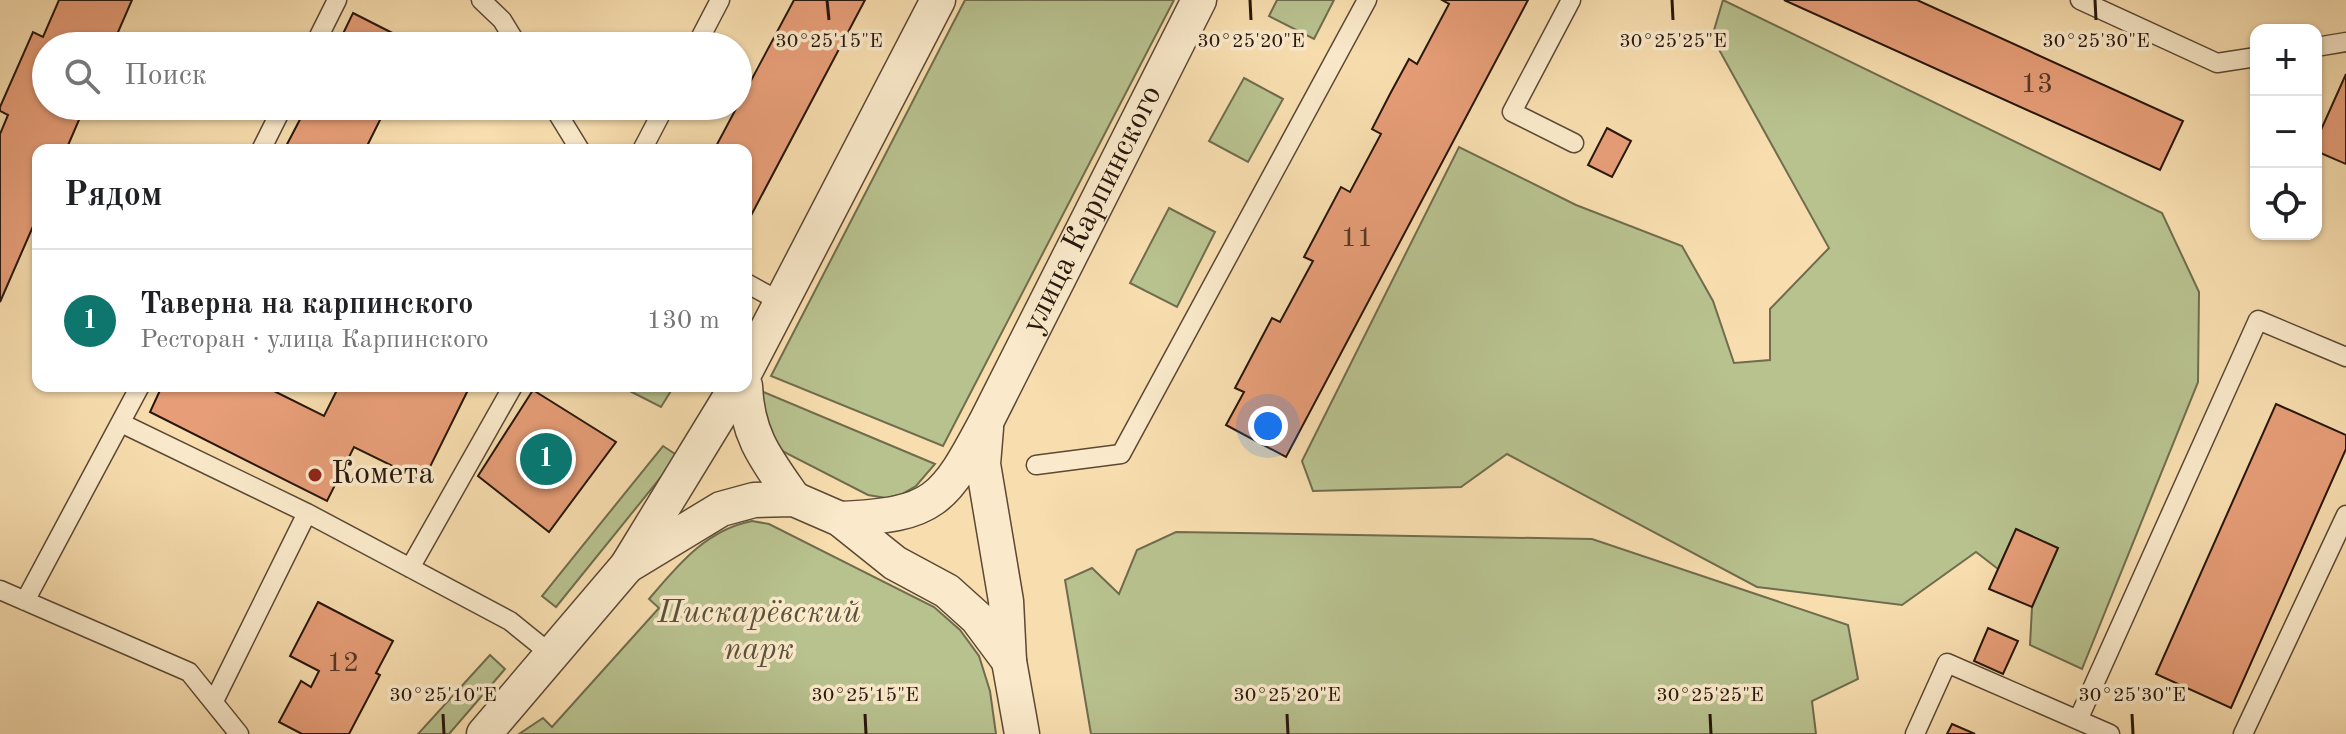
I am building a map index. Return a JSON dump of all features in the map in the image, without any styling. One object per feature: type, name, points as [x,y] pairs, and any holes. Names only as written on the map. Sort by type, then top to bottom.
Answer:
[{"type":"street","points":[[752,358],[938,0]]},
{"type":"street","name":"улица Карпинского","points":[[840,519],[881,517],[913,511],[938,496],[954,478],[987,420],[1199,0]]},
{"type":"street","points":[[484,734],[627,566],[733,392]]},
{"type":"street","points":[[746,392],[748,422],[757,442],[794,499]]},
{"type":"street","name":"улица Карпинского","points":[[987,420],[983,464],[1006,601],[1009,661],[1022,734]]},
{"type":"street","points":[[627,566],[721,509],[754,500],[794,499],[840,519]]},
{"type":"street","name":"улица Карпинского","points":[[840,519],[895,563],[947,591],[977,618],[1009,661]]},
{"type":"lane","points":[[321,32],[337,0]]},
{"type":"lane","points":[[481,0],[502,20],[509,32]]},
{"type":"lane","points":[[703,32],[720,0]]},
{"type":"lane","points":[[1036,465],[1121,454],[1367,0]]},
{"type":"lane","points":[[1571,0],[1512,112],[1574,143]]},
{"type":"lane","points":[[2080,0],[2217,63],[2250,58]]},
{"type":"lane","points":[[2322,46],[2346,42]]},
{"type":"lane","points":[[264,144],[276,120]]},
{"type":"lane","points":[[562,120],[576,144]]},
{"type":"lane","points":[[645,144],[658,120]]},
{"type":"lane","points":[[752,286],[781,302]]},
{"type":"lane","points":[[2078,720],[2258,320],[2346,357]]},
{"type":"lane","points":[[25,601],[137,392]]},
{"type":"lane","points":[[410,568],[510,392]]},
{"type":"lane","points":[[121,423],[307,513],[510,621],[552,655]]},
{"type":"lane","points":[[214,701],[307,513]]},
{"type":"lane","points":[[2243,734],[2346,515]]},
{"type":"lane","points":[[0,590],[189,672],[239,734]]},
{"type":"lane","points":[[1915,734],[1947,663],[2110,734]]},
{"type":"green space","points":[[965,0],[1174,0],[943,446],[771,376]]},
{"type":"green space","points":[[1277,0],[1334,0],[1314,39],[1269,16]]},
{"type":"green space","points":[[1723,0],[2162,213],[2199,292],[2198,382],[2082,669],[2030,645],[2032,607],[2058,548],[2016,529],[1998,569],[1976,552],[1902,605],[1757,587],[1507,454],[1461,487],[1313,491],[1302,461],[1459,147],[1576,205],[1682,246],[1713,301],[1734,363],[1770,360],[1770,309],[1829,248],[1712,37]]},
{"type":"green space","points":[[1244,78],[1283,99],[1248,162],[1209,141]]},
{"type":"green space","points":[[1169,208],[1215,232],[1177,307],[1130,283]]},
{"type":"green space","points":[[761,391],[935,464],[916,486],[902,494],[886,498],[868,495],[784,452],[771,438],[765,424]]},
{"type":"green space","points":[[632,392],[670,392],[661,407]]},
{"type":"green space","points":[[663,446],[678,456],[556,607],[542,596]]},
{"type":"green space","name":"Пискарёвский парк","points":[[752,521],[769,524],[934,607],[960,630],[979,656],[990,691],[996,734],[519,734],[543,718],[552,727],[659,608],[649,599],[671,574],[707,541],[721,532]]},
{"type":"green space","points":[[1176,532],[1592,539],[1848,625],[1858,679],[1812,701],[1816,734],[1091,734],[1065,580],[1092,568],[1119,594],[1137,550]]},
{"type":"green space","points":[[490,655],[505,669],[449,734],[418,734]]},
{"type":"building","points":[[59,0],[132,0],[118,32],[45,32]]},
{"type":"building","points":[[794,0],[865,0],[752,214],[752,144],[717,144],[730,120],[752,120],[752,79]]},
{"type":"building","points":[[1442,0],[1528,0],[1286,457],[1226,425],[1244,392],[1235,388],[1272,318],[1280,322],[1313,261],[1304,257],[1341,187],[1350,192],[1381,134],[1372,129],[1409,59],[1417,64],[1449,4]]},
{"type":"building","points":[[1784,0],[1917,0],[2183,121],[2160,170]]},
{"type":"building","points":[[353,13],[390,32],[344,32]]},
{"type":"building","points":[[32,34],[32,120],[79,120],[69,144],[32,144],[32,229],[0,302],[0,134],[8,115],[0,111]]},
{"type":"building","points":[[2346,74],[2346,164],[2322,154],[2322,128]]},
{"type":"building","points":[[300,120],[380,120],[368,144],[287,144]]},
{"type":"building","points":[[1607,128],[1631,141],[1612,177],[1588,165]]},
{"type":"building","points":[[159,392],[276,392],[324,416],[336,392],[467,392],[423,481],[354,447],[327,501],[150,412]]},
{"type":"building","points":[[532,392],[616,442],[549,532],[478,476]]},
{"type":"building","points":[[2276,404],[2346,435],[2346,449],[2231,708],[2156,674]]},
{"type":"building","points":[[2016,529],[2058,548],[2032,607],[1989,589]]},
{"type":"building","points":[[318,602],[393,641],[376,673],[380,675],[349,734],[302,734],[279,722],[301,681],[311,687],[319,671],[290,656]]},
{"type":"building","points":[[1988,628],[2018,641],[2003,674],[1974,661]]},
{"type":"building","points":[[1952,724],[1975,734],[1947,734]]},
{"type":"place","name":"Таверна на карпинского","points":[[546,459]]},
{"type":"place","name":"Комета","points":[[315,475]]}]
